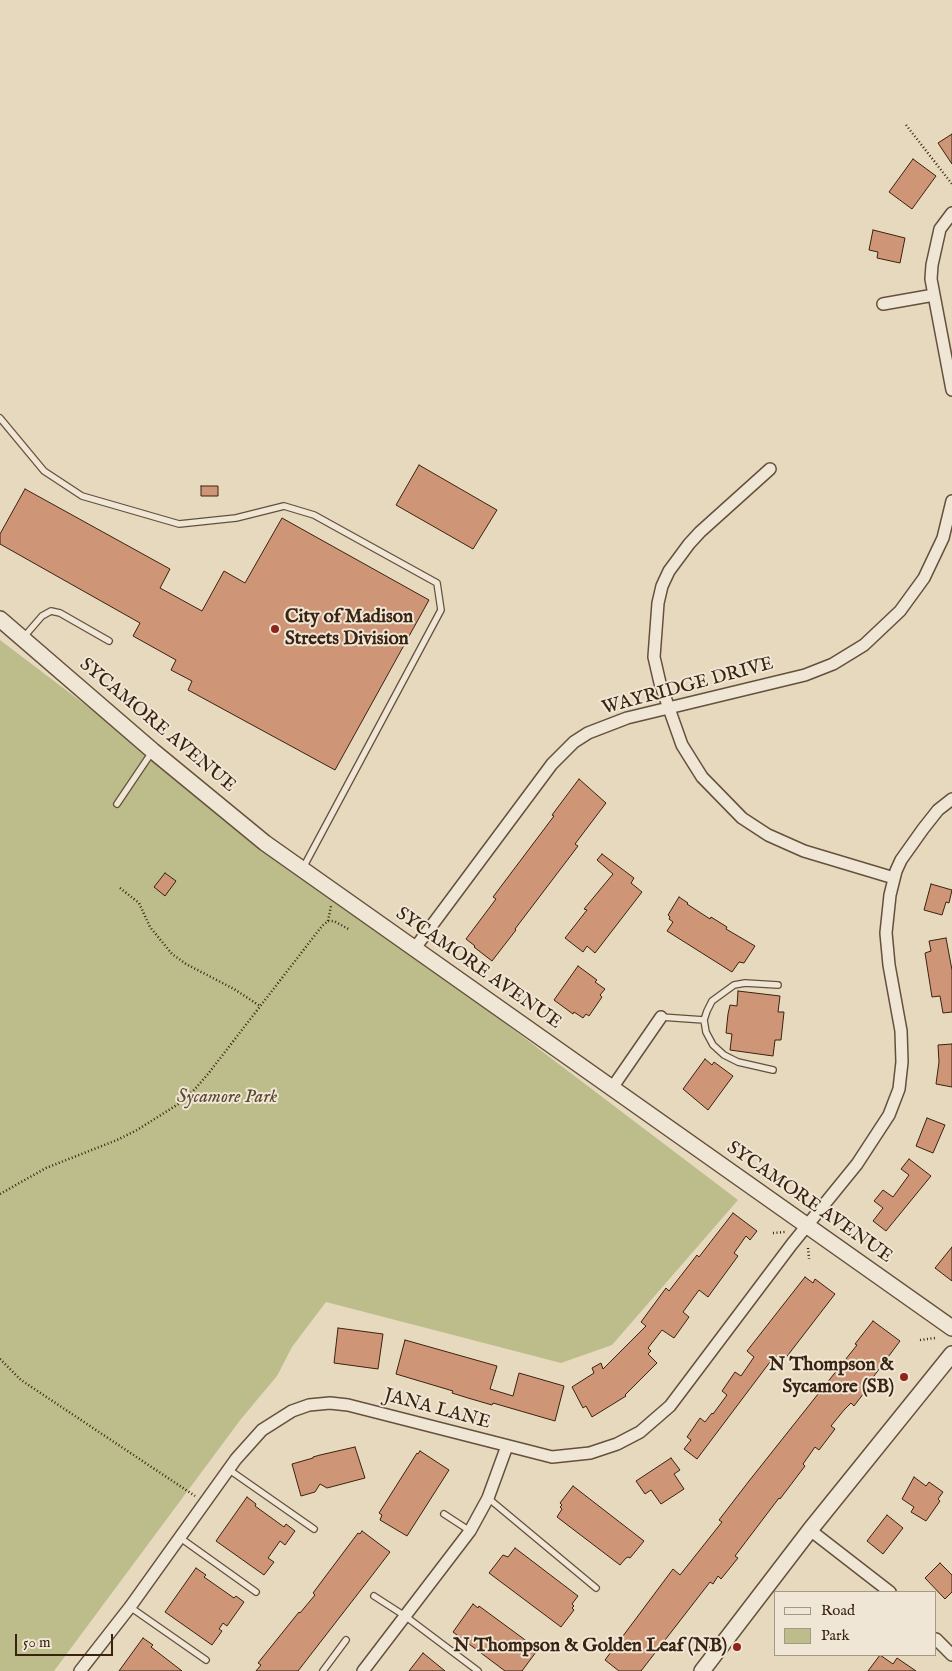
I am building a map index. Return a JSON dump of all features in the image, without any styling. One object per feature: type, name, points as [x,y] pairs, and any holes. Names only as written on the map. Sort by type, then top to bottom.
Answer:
[{"type":"street","points":[[952,213],[940,229],[931,279],[952,390]]},
{"type":"street","points":[[883,304],[934,295]]},
{"type":"street","points":[[770,469],[688,544],[669,571],[662,586],[658,603],[654,657],[668,709],[682,745],[702,777],[742,818],[768,835],[804,851],[894,878]]},
{"type":"street","name":"WAYRIDGE DRIVE","points":[[415,948],[562,753],[588,733],[605,725],[805,675],[832,664],[864,645],[900,611],[924,578],[943,538],[952,501]]},
{"type":"street","name":"SYCAMORE AVENUE","points":[[0,619],[153,751],[265,844],[952,1328]]},
{"type":"street","name":"JANA LANE","points":[[80,1671],[130,1606],[251,1439],[292,1410],[330,1402],[348,1404],[552,1457],[590,1453],[617,1444],[640,1432],[670,1406],[807,1226],[858,1164],[889,1115],[899,1089],[902,1062],[901,1031],[889,965],[886,933],[888,907],[894,878],[901,860],[938,810],[952,799]]},
{"type":"street","points":[[612,1088],[661,1017]]},
{"type":"street","points":[[702,1671],[810,1530],[952,1354]]},
{"type":"street","points":[[363,1671],[470,1530],[488,1498],[507,1446]]},
{"type":"street","points":[[810,1530],[889,1591]]},
{"type":"street","points":[[937,1640],[952,1655]]},
{"type":"lane","points":[[0,418],[44,471],[82,496],[179,524],[236,518],[284,506],[314,515],[437,583],[441,610],[302,869]]},
{"type":"lane","points":[[23,638],[42,616],[51,611],[60,613],[109,641]]},
{"type":"lane","points":[[117,804],[153,751]]},
{"type":"lane","points":[[773,1070],[738,1062],[724,1055],[713,1045],[706,1032],[704,1020],[712,1002],[725,990],[734,985],[746,983],[778,985]]},
{"type":"lane","points":[[661,1017],[704,1020]]},
{"type":"lane","points":[[228,1469],[314,1528]]},
{"type":"lane","points":[[488,1498],[596,1588]]},
{"type":"lane","points":[[444,1514],[470,1530]]},
{"type":"lane","points":[[179,1537],[256,1592]]},
{"type":"lane","points":[[374,1596],[405,1616],[478,1671]]},
{"type":"lane","points":[[130,1606],[206,1660]]},
{"type":"lane","points":[[323,1671],[346,1640]]},
{"type":"path","points":[[906,125],[952,184]]},
{"type":"path","points":[[120,888],[139,903],[150,927],[172,954],[186,964],[234,988],[260,1006]]},
{"type":"path","points":[[0,1194],[46,1168],[117,1140],[137,1130],[180,1103],[208,1074],[322,926],[328,921],[334,920],[350,930]]},
{"type":"path","points":[[773,1233],[785,1232]]},
{"type":"path","points":[[808,1248],[809,1259]]},
{"type":"path","points":[[920,1340],[935,1338]]},
{"type":"path","points":[[0,1359],[21,1380],[205,1502]]},
{"type":"green space","name":"Sycamore Park","points":[[0,640],[738,1200],[612,1345],[561,1363],[326,1302],[292,1347],[277,1376],[241,1419],[54,1671],[0,1671]]},
{"type":"building","points":[[952,134],[952,164],[938,143]]},
{"type":"building","points":[[913,159],[936,176],[912,209],[889,192]]},
{"type":"building","points":[[873,230],[905,238],[900,263],[877,258],[878,252],[869,250]]},
{"type":"building","points":[[419,465],[497,510],[473,549],[396,505]]},
{"type":"building","points":[[201,486],[218,486],[218,496],[201,496]]},
{"type":"building","name":"City of Madison Streets Division","points":[[25,489],[170,569],[160,588],[202,611],[224,571],[245,583],[282,518],[429,600],[335,770],[188,690],[192,681],[171,670],[176,660],[133,636],[140,623],[0,544],[0,534]]},
{"type":"building","points":[[579,779],[606,803],[575,844],[578,846],[492,961],[466,939],[496,899],[493,897],[554,816],[552,815]]},
{"type":"building","points":[[602,854],[634,878],[631,883],[642,892],[595,953],[587,946],[583,952],[565,938],[587,910],[584,909],[613,874],[597,860]]},
{"type":"building","points":[[165,873],[176,881],[165,896],[154,887]]},
{"type":"building","points":[[931,884],[952,890],[949,903],[946,902],[942,915],[924,910]]},
{"type":"building","points":[[679,897],[710,919],[711,917],[727,927],[726,929],[755,946],[744,963],[739,962],[732,972],[667,931],[673,922],[669,919],[668,915]]},
{"type":"building","points":[[946,938],[952,970],[952,1012],[943,1013],[940,996],[932,997],[925,953],[931,951],[929,941]]},
{"type":"building","points":[[578,966],[597,980],[595,982],[605,989],[589,1016],[586,1014],[583,1018],[574,1012],[573,1014],[554,1000]]},
{"type":"building","points":[[738,991],[780,996],[778,1012],[784,1012],[781,1040],[775,1040],[773,1056],[730,1050],[732,1034],[726,1033],[728,1014],[730,1005],[737,1006]]},
{"type":"building","points":[[952,1044],[952,1087],[936,1084],[939,1062],[938,1045]]},
{"type":"building","points":[[705,1059],[712,1065],[714,1062],[733,1076],[708,1110],[683,1089]]},
{"type":"building","points":[[927,1118],[945,1125],[933,1153],[916,1146]]},
{"type":"building","points":[[909,1159],[931,1176],[886,1231],[873,1221],[883,1208],[874,1201],[883,1190],[893,1197],[909,1175],[901,1169]]},
{"type":"building","points":[[733,1213],[757,1231],[750,1240],[746,1236],[734,1253],[738,1256],[708,1297],[699,1290],[683,1312],[689,1317],[674,1338],[662,1330],[648,1348],[651,1351],[648,1354],[657,1363],[626,1396],[592,1417],[586,1406],[583,1408],[572,1387],[594,1373],[592,1368],[601,1363],[603,1369],[646,1326],[641,1322],[666,1288],[669,1291],[697,1255],[699,1257]]},
{"type":"building","points":[[952,1247],[952,1281],[935,1268]]},
{"type":"building","points":[[805,1277],[813,1283],[815,1279],[835,1294],[778,1368],[770,1362],[697,1459],[684,1449],[691,1440],[687,1437],[700,1418],[705,1422],[713,1414],[727,1395],[722,1391],[735,1372],[741,1376],[754,1357],[747,1351]]},
{"type":"building","points":[[873,1321],[900,1341],[868,1384],[870,1385],[854,1406],[851,1403],[831,1426],[835,1429],[819,1450],[815,1447],[803,1464],[805,1466],[735,1556],[738,1558],[721,1579],[718,1576],[713,1584],[710,1582],[641,1671],[619,1671],[605,1660],[673,1569],[680,1575],[722,1522],[719,1520],[857,1345],[855,1344]]},
{"type":"building","points":[[338,1328],[383,1334],[378,1369],[334,1363]]},
{"type":"building","points":[[405,1340],[497,1366],[490,1389],[513,1396],[519,1373],[564,1386],[555,1421],[493,1403],[492,1405],[468,1398],[452,1393],[453,1391],[396,1374]]},
{"type":"building","points":[[355,1447],[365,1478],[327,1488],[320,1484],[315,1492],[301,1496],[292,1464]]},
{"type":"building","points":[[420,1451],[449,1470],[407,1536],[380,1520],[382,1515],[379,1513]]},
{"type":"building","points":[[671,1458],[680,1470],[674,1474],[684,1489],[661,1504],[651,1490],[645,1494],[636,1481]]},
{"type":"building","points":[[914,1477],[926,1486],[929,1482],[943,1492],[938,1499],[940,1501],[926,1521],[911,1512],[914,1507],[902,1499]]},
{"type":"building","points":[[573,1486],[644,1541],[630,1558],[626,1558],[620,1565],[557,1517],[562,1509],[560,1503]]},
{"type":"building","points":[[247,1497],[256,1504],[255,1506],[284,1527],[286,1524],[295,1531],[285,1545],[280,1541],[268,1558],[274,1562],[264,1575],[216,1541]]},
{"type":"building","points":[[887,1515],[903,1528],[883,1554],[867,1541]]},
{"type":"building","points":[[362,1531],[390,1552],[298,1671],[256,1671],[261,1665],[258,1663],[315,1595],[313,1593],[358,1533],[360,1534]]},
{"type":"building","points":[[515,1548],[578,1596],[572,1604],[574,1610],[561,1627],[489,1573],[503,1555],[508,1557]]},
{"type":"building","points":[[940,1563],[952,1575],[952,1592],[945,1599],[925,1578]]},
{"type":"building","points":[[196,1568],[206,1575],[204,1577],[234,1598],[236,1596],[244,1602],[227,1626],[223,1623],[219,1629],[222,1631],[212,1645],[165,1612]]},
{"type":"building","points":[[473,1604],[478,1608],[479,1606],[532,1645],[530,1648],[536,1652],[522,1671],[505,1671],[453,1632]]},
{"type":"building","points":[[143,1638],[153,1645],[151,1647],[182,1671],[119,1671]]},
{"type":"building","points":[[423,1653],[445,1671],[409,1671]]},
{"type":"building","points":[[879,1656],[881,1656],[893,1664],[897,1658],[916,1671],[868,1671]]},
{"type":"place","name":"City of Madison Streets Division","points":[[275,629]]},
{"type":"place","name":"N Thompson & Sycamore (SB)","points":[[904,1377]]},
{"type":"place","name":"N Thompson & Golden Leaf (NB)","points":[[737,1647]]}]
